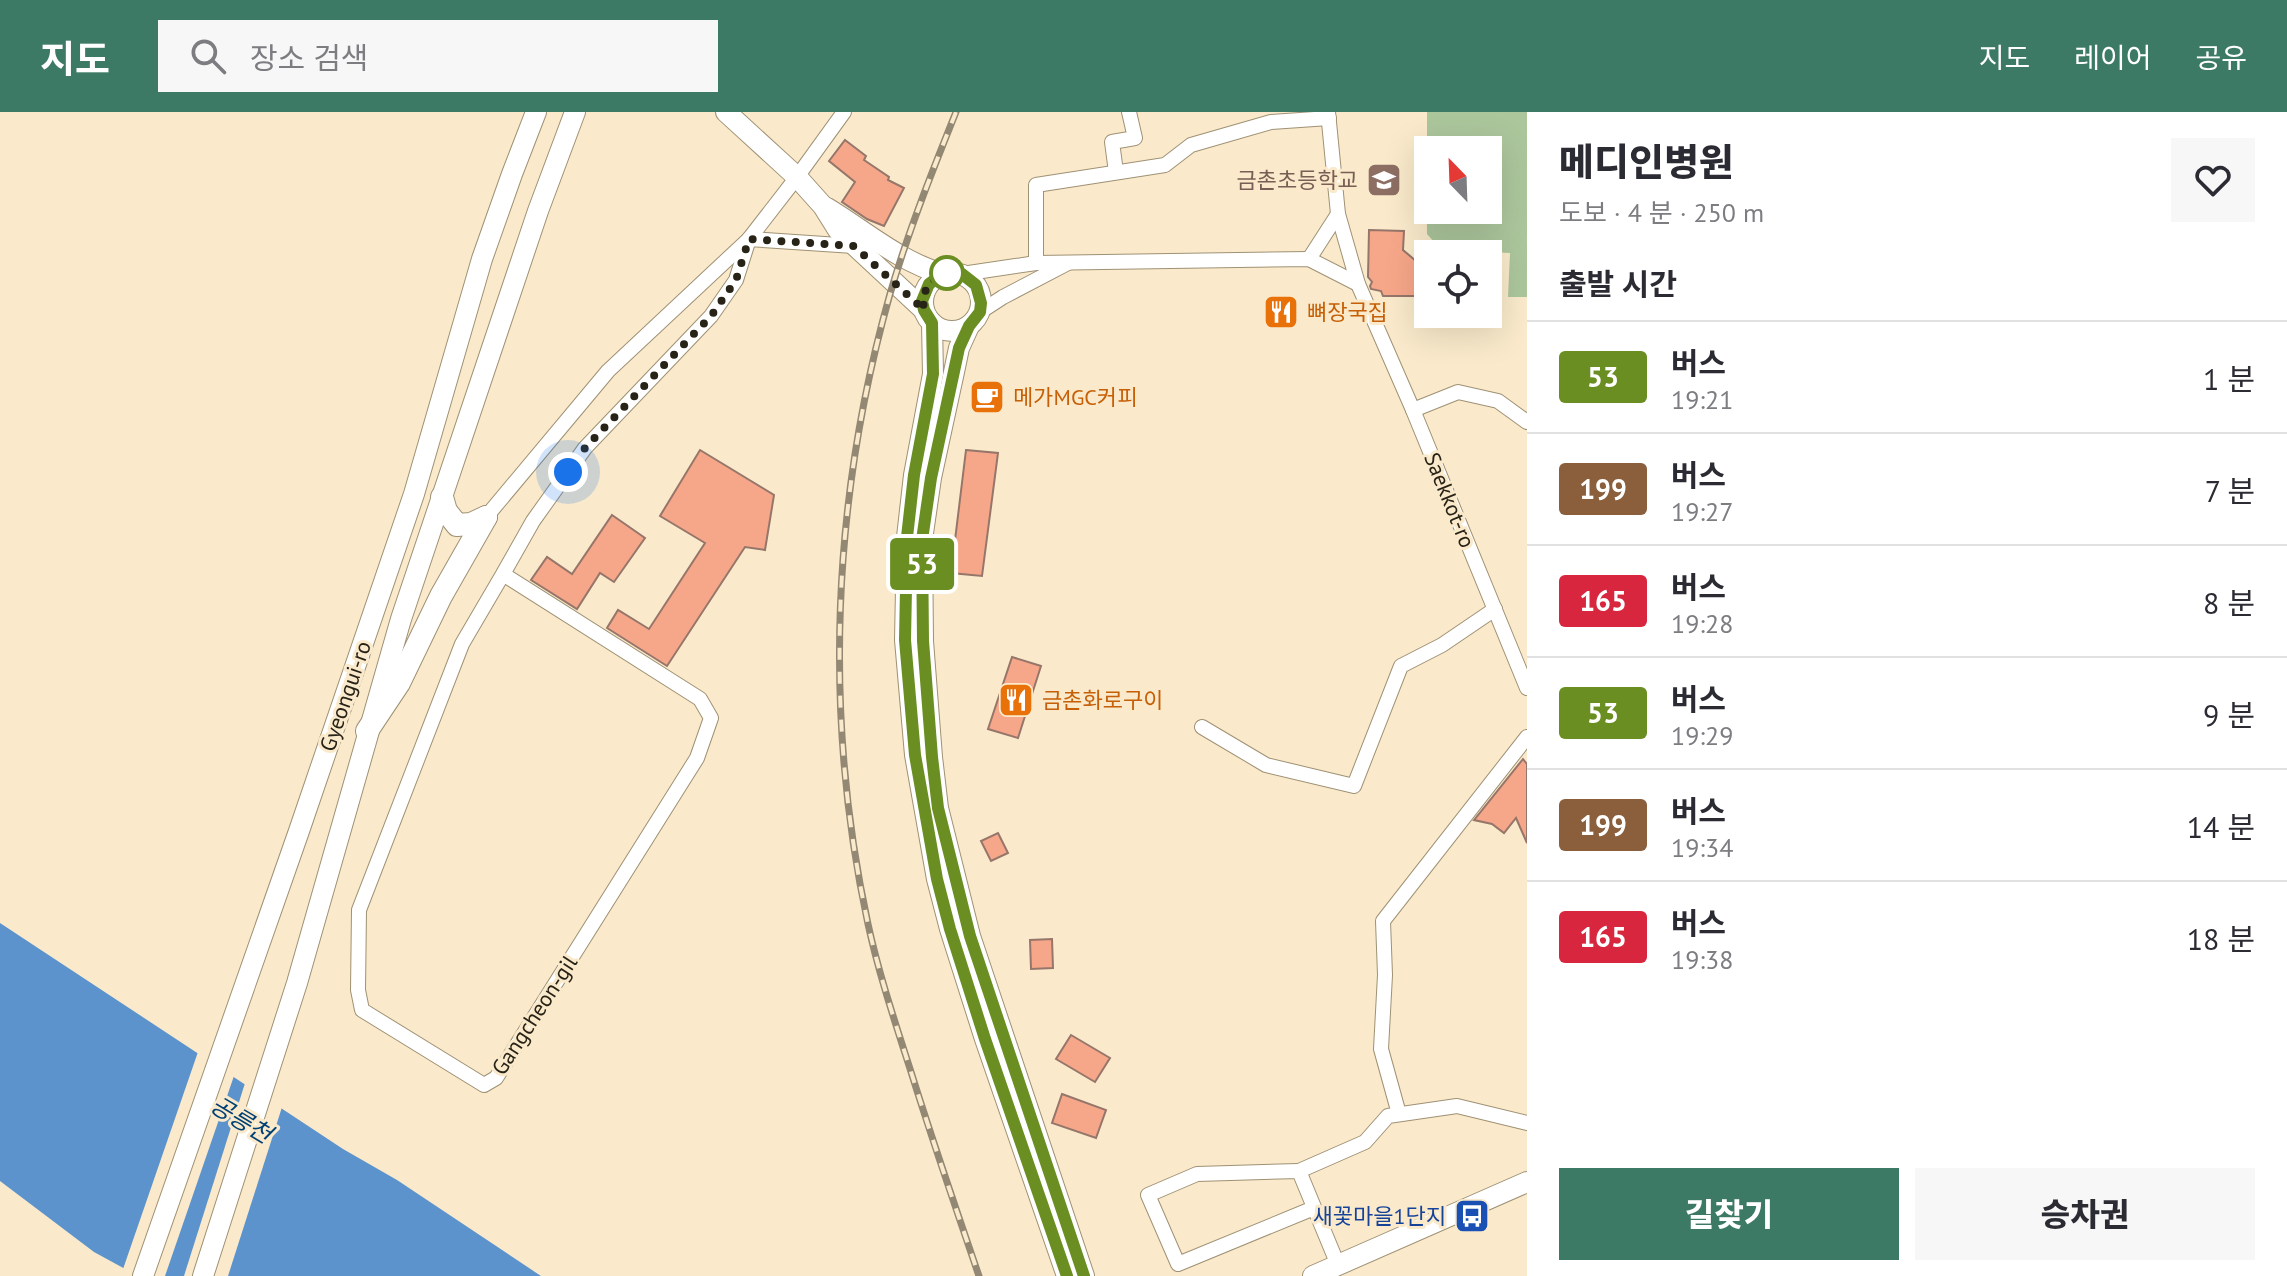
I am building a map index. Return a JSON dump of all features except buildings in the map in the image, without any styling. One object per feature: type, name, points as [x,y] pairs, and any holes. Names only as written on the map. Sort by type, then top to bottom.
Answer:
[{"type":"main road","points":[[442,497],[446,511],[457,525],[471,524],[486,517]]},
{"type":"main road","points":[[367,731],[399,683],[441,596],[486,517]]},
{"type":"street","name":"Gyeongui-ro","points":[[143,1276],[414,494],[482,259],[536,112]]},
{"type":"street","name":"Gyeongui-ro","points":[[203,1276],[297,983],[401,619],[538,211],[575,112]]},
{"type":"street","points":[[726,112],[797,177],[854,246],[946,331],[961,330],[1003,297],[1072,261]]},
{"type":"street","points":[[486,517],[608,371],[749,239],[844,112]]},
{"type":"street","points":[[1116,172],[1112,142],[1135,138],[1129,112]]},
{"type":"street","points":[[1036,263],[1036,185],[1165,165],[1191,145],[1270,117],[1329,115],[1337,210],[1309,259]]},
{"type":"street","points":[[823,206],[906,260],[925,269],[952,274],[976,285],[980,293],[974,319],[959,348],[931,478],[922,540],[923,641],[932,757],[938,808],[970,936],[1084,1276]]},
{"type":"street","name":"Saekkot-ro","points":[[1337,210],[1358,284],[1527,687]]},
{"type":"street","points":[[749,239],[854,246]]},
{"type":"street","name":"Gangcheon-gil","points":[[503,574],[700,699],[711,718],[697,758],[496,1078],[484,1085],[362,1010],[358,990],[359,910],[462,644],[533,521],[585,448],[711,316],[736,280],[749,239]]},
{"type":"street","points":[[1067,1276],[950,929],[934,865],[915,755],[905,640],[907,537],[914,475],[933,374],[928,317],[922,301],[929,284],[952,274],[1072,261],[1309,259],[1358,284]]},
{"type":"street","points":[[1413,410],[1458,392],[1498,401],[1527,422]]},
{"type":"street","points":[[1202,727],[1266,765],[1354,786],[1401,666],[1442,645],[1495,609]]},
{"type":"street","points":[[1399,1114],[1381,1049],[1385,975],[1383,921],[1527,737]]},
{"type":"street","points":[[1314,1208],[1178,1264],[1148,1195],[1197,1174],[1299,1171],[1365,1142],[1388,1116],[1457,1106],[1527,1123]]},
{"type":"street","points":[[1299,1171],[1338,1265]]},
{"type":"street","points":[[1313,1276],[1527,1182]]},
{"type":"green space","points":[[1427,112],[1527,112],[1527,297],[1508,297],[1510,253],[1502,253],[1502,240],[1432,240],[1427,234],[1427,224],[1502,224],[1502,136],[1427,136]]},
{"type":"water","name":"공릉천","points":[[0,923],[541,1276],[138,1276],[94,1252],[0,1181]]},
{"type":"pier","points":[[199,1049],[235,1073],[165,1276],[130,1276],[122,1272]]},
{"type":"pier","points":[[246,1080],[283,1104],[228,1276],[184,1276]]},
{"type":"railway","points":[[956,112],[905,248],[871,371],[846,528],[840,608],[840,687],[844,766],[854,845],[872,943],[979,1276]]},
{"type":"bus line","name":"53","points":[[1067,1276],[950,929],[937,879],[915,755],[905,640],[907,537],[914,475],[933,374],[932,323],[922,301],[929,284],[943,274],[962,274],[970,279],[980,293],[981,303],[980,312],[969,326],[959,348],[931,478],[922,540],[923,641],[938,808],[970,936],[1084,1276]]},
{"type":"place","name":"금촌초등학교","points":[[1384,180]]},
{"type":"place","name":"뼈장국집","points":[[1281,312]]},
{"type":"place","name":"메가MGC커피","points":[[987,397]]},
{"type":"place","name":"금촌화로구이","points":[[1016,700]]},
{"type":"place","name":"새꽃마을1단지","points":[[1472,1216]]},
{"type":"route","points":[[568,472],[585,448],[711,316],[736,280],[749,239],[854,246],[924,310],[924,292],[935,278],[947,273]]}]
